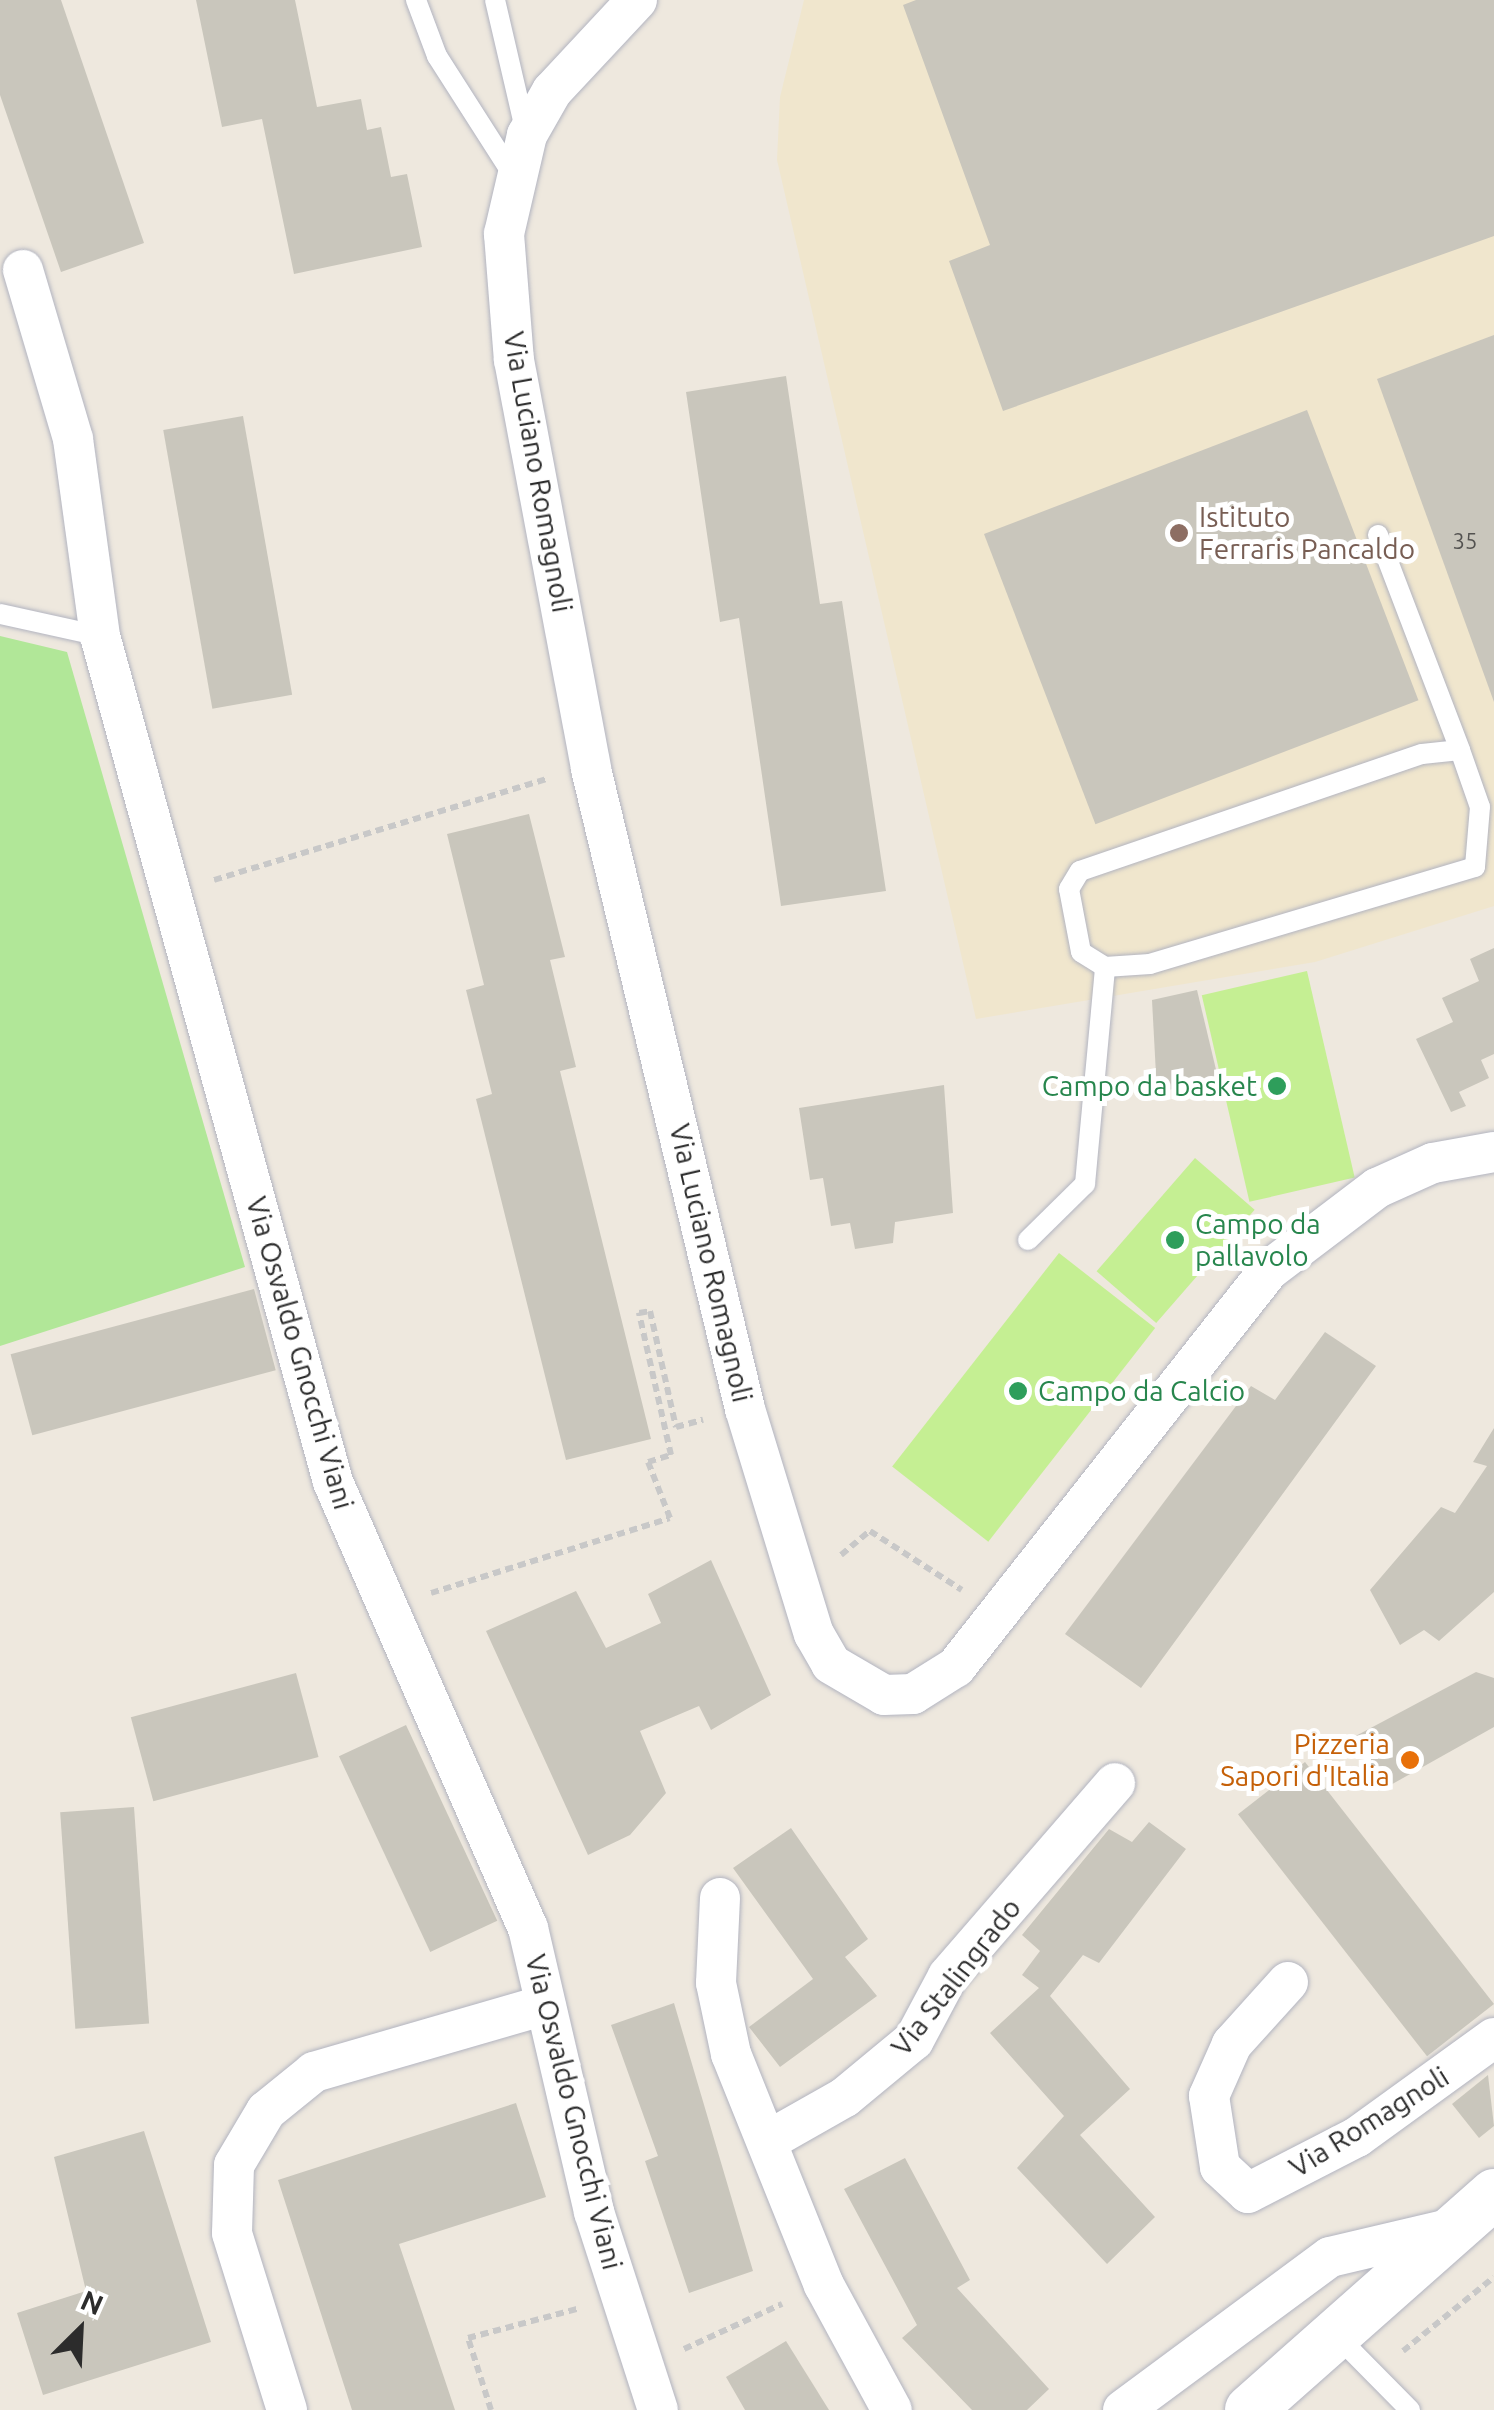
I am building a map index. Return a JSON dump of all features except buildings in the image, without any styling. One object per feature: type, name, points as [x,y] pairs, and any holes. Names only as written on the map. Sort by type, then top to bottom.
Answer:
[{"type":"street","name":"Via Luciano Romagnoli","points":[[637,0],[552,91],[526,135],[514,175],[504,234],[514,360],[591,769],[745,1409],[822,1649],[849,1681],[912,1694],[956,1667],[1269,1270],[1377,1188],[1433,1162],[1494,1152]]},
{"type":"street","name":"Via Osvaldo Gnocchi Viani","points":[[23,270],[73,438],[100,636],[333,1482],[528,1928],[594,2212],[658,2410]]},
{"type":"street","name":"Via Stalingrado","points":[[771,2139],[845,2097],[914,2040],[948,1976],[1114,1784]]},
{"type":"street","points":[[720,1898],[720,2017],[771,2139],[824,2285],[892,2410]]},
{"type":"street","name":"Via Romagnoli","points":[[1288,1982],[1232,2044],[1210,2096],[1220,2167],[1248,2193],[1357,2137],[1494,2038]]},
{"type":"street","points":[[287,2410],[232,2233],[234,2165],[266,2112],[314,2072],[544,2005]]},
{"type":"street","points":[[1250,2410],[1476,2210]]},
{"type":"street","points":[[1122,2410],[1330,2257],[1476,2210]]},
{"type":"lane","points":[[416,0],[437,56],[514,175]]},
{"type":"lane","points":[[495,0],[526,135]]},
{"type":"lane","points":[[1378,536],[1460,750],[1484,835],[1474,867],[1150,964],[1106,967],[1081,952],[1072,924],[1069,889],[1080,871],[1422,754],[1460,750]]},
{"type":"lane","points":[[0,614],[100,636]]},
{"type":"lane","points":[[1028,1240],[1085,1184],[1106,967]]},
{"type":"lane","points":[[1337,2336],[1410,2410]]},
{"type":"path","points":[[208,882],[550,778]]},
{"type":"path","points":[[459,1581],[670,1518],[648,1462],[671,1455],[639,1313],[650,1312],[676,1427],[745,1409]]},
{"type":"path","points":[[843,1567],[840,1550],[870,1531],[962,1590]]},
{"type":"path","points":[[952,1603],[972,1575]]},
{"type":"path","points":[[1375,2375],[1494,2277]]},
{"type":"path","points":[[735,2326],[778,2306]]},
{"type":"path","points":[[491,2410],[468,2338],[578,2308]]},
{"type":"shaded area","name":"Istituto Ferraris Pancaldo","points":[[804,0],[1494,0],[1494,906],[1315,962],[976,1019],[777,160],[780,97]]},
{"type":"green space","points":[[0,636],[67,652],[245,1267],[0,1346]]},
{"type":"green space","name":"Campo da basket","points":[[1307,971],[1355,1178],[1249,1202],[1202,995]]},
{"type":"green space","name":"Campo da pallavolo","points":[[1195,1158],[1255,1210],[1156,1323],[1097,1271]]},
{"type":"green space","name":"Campo da Calcio","points":[[1059,1253],[1155,1328],[988,1542],[892,1467]]},
{"type":"place","name":"Istituto Ferraris Pancaldo","points":[[1179,533]]},
{"type":"place","name":"Campo da basket","points":[[1277,1086]]},
{"type":"place","name":"Campo da pallavolo","points":[[1175,1240]]},
{"type":"place","name":"Campo da Calcio","points":[[1018,1391]]},
{"type":"place","name":"Pizzeria Sapori d'Italia","points":[[1410,1760]]}]
